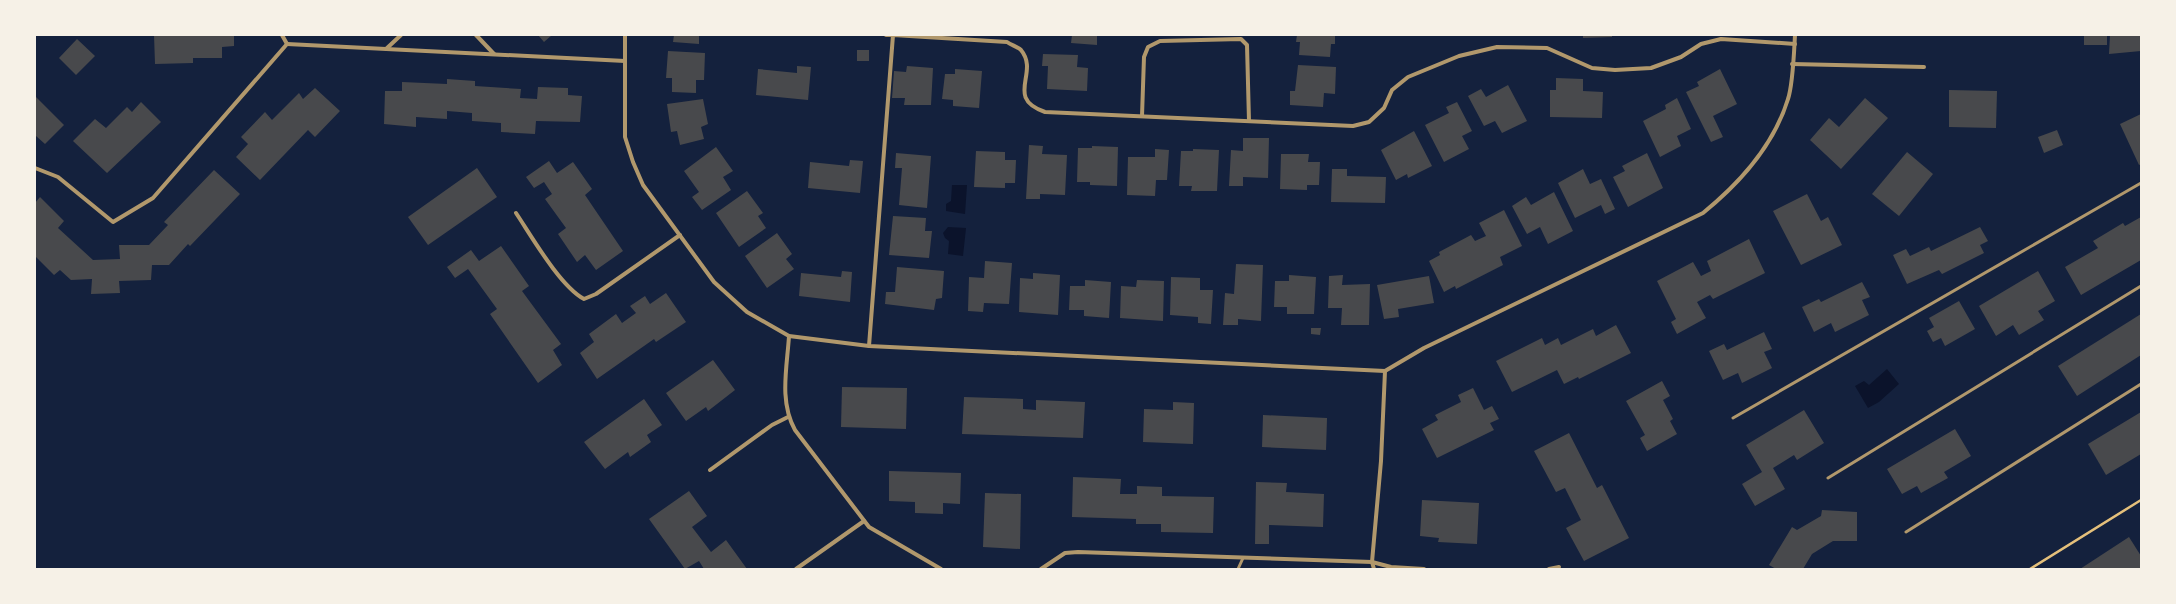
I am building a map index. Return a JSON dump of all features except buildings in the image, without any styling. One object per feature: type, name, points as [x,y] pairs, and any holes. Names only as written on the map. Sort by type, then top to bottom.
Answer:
[{"type":"street","points":[[282,35],[286,44]]},
{"type":"street","points":[[386,49],[401,35]]},
{"type":"street","points":[[476,35],[494,55]]},
{"type":"street","points":[[625,35],[625,137],[633,162],[643,185],[714,282],[747,312],[789,336],[869,346],[1385,371],[1424,348],[1703,213],[1729,192],[1772,136],[1789,98],[1795,35]]},
{"type":"street","points":[[886,35],[1007,42],[1021,50],[1028,67],[1023,84],[1025,98],[1034,108],[1045,112],[1353,126],[1369,122],[1384,108],[1392,90],[1408,77],[1459,56],[1497,47],[1547,48],[1592,68],[1615,70],[1651,68],[1681,57],[1701,44],[1721,39],[1795,44]]},
{"type":"street","points":[[869,346],[893,35]]},
{"type":"street","points":[[1142,116],[1144,57],[1148,47],[1160,40],[1241,39],[1247,45],[1249,121]]},
{"type":"street","points":[[286,44],[625,61]]},
{"type":"street","points":[[35,168],[58,177],[113,222],[153,198],[286,44]]},
{"type":"street","points":[[1792,64],[1924,66]]},
{"type":"street","points":[[516,214],[566,284],[576,295],[584,299],[596,294],[680,235]]},
{"type":"street","points":[[789,336],[784,402],[788,417],[794,430],[864,521],[879,534],[941,569]]},
{"type":"street","points":[[1374,569],[1372,562],[1381,462],[1385,371]]},
{"type":"street","points":[[710,470],[772,425],[788,417]]},
{"type":"street","points":[[796,569],[864,521]]},
{"type":"street","points":[[1041,569],[1065,554],[1071,552],[1372,562],[1391,568],[1424,569]]},
{"type":"street","points":[[1549,569],[1559,567]]},
{"type":"lane","points":[[1733,418],[2141,183]]},
{"type":"lane","points":[[1828,478],[2141,286]]},
{"type":"lane","points":[[1906,532],[2141,384]]},
{"type":"lane","points":[[1238,569],[1243,558]]},
{"type":"path","points":[[2030,569],[2141,500]]},
{"type":"water","points":[[952,185],[967,185],[965,214],[946,211],[946,204],[951,201]]},
{"type":"water","points":[[948,227],[966,228],[963,256],[948,254],[949,241],[945,238],[943,233]]},
{"type":"water","points":[[1887,369],[1899,384],[1879,402],[1868,408],[1855,386],[1864,381],[1869,385]]}]
